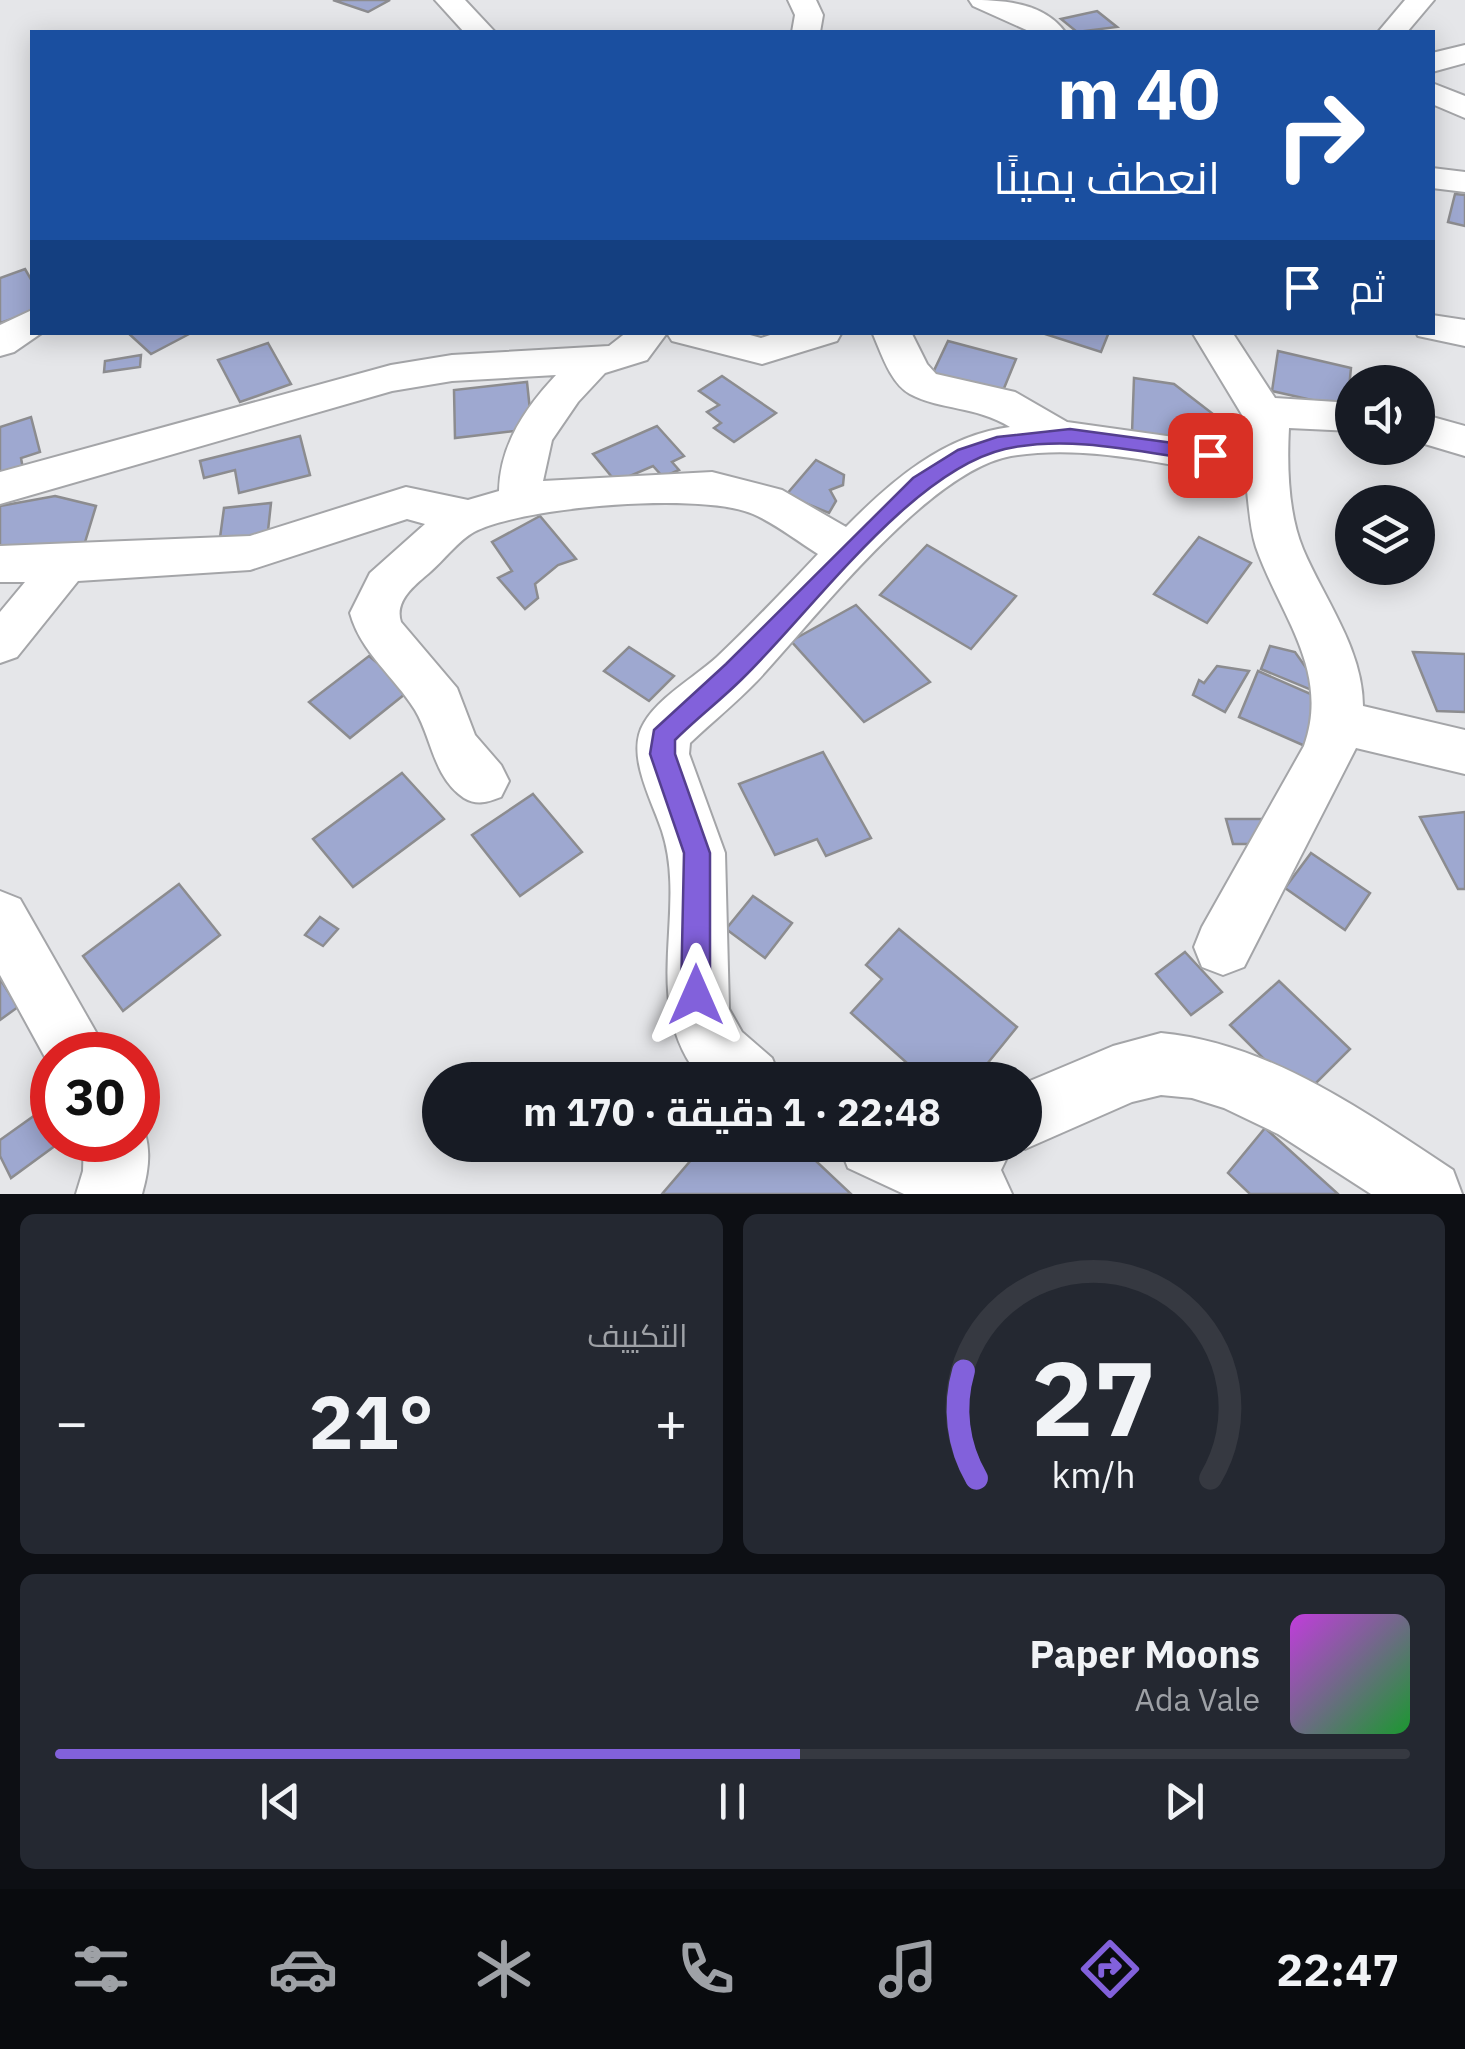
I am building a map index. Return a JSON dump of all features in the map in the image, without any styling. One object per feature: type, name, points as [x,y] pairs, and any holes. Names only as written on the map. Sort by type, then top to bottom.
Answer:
[{"type":"street","points":[[449,0],[478,30]]},
{"type":"street","points":[[802,0],[809,15],[806,30]]},
{"type":"street","points":[[983,0],[1046,30]]},
{"type":"street","points":[[1394,30],[1420,0]]},
{"type":"street","points":[[1435,62],[1465,54]]},
{"type":"street","points":[[1435,93],[1465,108]]},
{"type":"street","points":[[1435,178],[1465,182]]},
{"type":"street","points":[[0,344],[30,323]]},
{"type":"street","points":[[1435,328],[1465,333]]},
{"type":"street","points":[[0,488],[391,378],[452,368],[592,362],[624,356],[645,335]]},
{"type":"street","points":[[699,335],[762,350],[813,335]]},
{"type":"street","points":[[892,335],[910,372],[922,384],[1000,402],[1059,436]]},
{"type":"street","points":[[1213,335],[1264,412],[1269,439],[1266,465],[1279,546],[1330,660],[1338,698],[1338,722],[1309,790],[1223,947]]},
{"type":"street","points":[[521,500],[520,472],[529,442],[556,399],[592,362]]},
{"type":"street","points":[[1264,412],[1335,415]]},
{"type":"street","points":[[1435,433],[1465,441]]},
{"type":"street","points":[[730,1062],[711,1044],[699,1016],[697,853],[663,754],[662,738],[735,671],[848,550],[920,483],[945,466],[1004,442],[1059,436],[1182,450],[1266,465]]},
{"type":"street","points":[[0,564],[250,554],[406,503],[473,516],[521,500],[637,488],[712,488],[776,506],[848,550]]},
{"type":"street","points":[[460,516],[441,540],[381,593],[374,617],[386,638],[439,703],[453,746],[482,781]]},
{"type":"street","points":[[0,643],[25,618],[66,564]]},
{"type":"street","points":[[1338,722],[1465,752]]},
{"type":"street","points":[[0,918],[65,1032]]},
{"type":"street","points":[[1042,1110],[1128,1072],[1159,1064],[1192,1067],[1219,1074],[1314,1122],[1429,1194]]},
{"type":"street","points":[[109,1194],[116,1162]]},
{"type":"street","points":[[930,1162],[966,1172]]},
{"type":"building","points":[[333,0],[390,0],[368,12]]},
{"type":"building","points":[[1097,11],[1117,27],[1075,30],[1061,19]]},
{"type":"building","points":[[1455,194],[1465,195],[1465,226],[1448,222]]},
{"type":"building","points":[[25,269],[30,278],[30,313],[0,323],[0,278]]},
{"type":"building","points":[[130,335],[187,335],[151,354]]},
{"type":"building","points":[[1048,335],[1108,335],[1101,352]]},
{"type":"building","points":[[948,341],[1016,359],[1000,398],[930,379]]},
{"type":"building","points":[[268,343],[291,384],[240,402],[218,360]]},
{"type":"building","points":[[1278,351],[1338,365],[1335,365],[1335,405],[1272,391]]},
{"type":"building","points":[[141,355],[140,367],[104,372],[105,361]]},
{"type":"building","points":[[722,376],[776,413],[734,442],[714,428],[721,423],[707,412],[719,405],[699,391]]},
{"type":"building","points":[[1134,378],[1174,384],[1226,424],[1226,448],[1132,433]]},
{"type":"building","points":[[527,382],[532,429],[455,438],[454,390]]},
{"type":"building","points":[[31,417],[40,452],[21,458],[23,469],[0,476],[0,427]]},
{"type":"building","points":[[657,426],[684,456],[672,462],[679,470],[663,477],[653,466],[616,482],[593,454]]},
{"type":"building","points":[[300,436],[310,475],[239,493],[235,470],[204,478],[200,461]]},
{"type":"building","points":[[816,460],[844,475],[843,485],[830,490],[836,501],[829,513],[786,495]]},
{"type":"building","points":[[55,496],[96,506],[82,552],[0,552],[0,506]]},
{"type":"building","points":[[271,503],[267,540],[219,545],[224,508]]},
{"type":"building","points":[[540,516],[576,559],[558,565],[535,584],[538,598],[525,609],[498,578],[512,571],[492,542]]},
{"type":"building","points":[[1199,537],[1251,563],[1207,623],[1154,594]]},
{"type":"building","points":[[927,545],[1016,596],[971,649],[880,595]]},
{"type":"building","points":[[856,605],[930,682],[864,722],[791,641]]},
{"type":"building","points":[[1270,646],[1295,652],[1326,696],[1261,669]]},
{"type":"building","points":[[629,647],[674,676],[649,701],[604,671]]},
{"type":"building","points":[[1413,652],[1465,654],[1465,712],[1437,711]]},
{"type":"building","points":[[369,656],[410,690],[350,738],[309,702]]},
{"type":"building","points":[[1217,666],[1249,671],[1225,712],[1193,695],[1199,680],[1204,683]]},
{"type":"building","points":[[1258,671],[1322,699],[1305,746],[1239,717]]},
{"type":"building","points":[[823,752],[871,838],[826,856],[817,839],[775,855],[739,784]]},
{"type":"building","points":[[402,773],[444,819],[353,887],[313,839]]},
{"type":"building","points":[[533,794],[582,852],[520,896],[472,835]]},
{"type":"building","points":[[1465,812],[1465,889],[1458,889],[1420,817]]},
{"type":"building","points":[[1226,819],[1262,819],[1270,844],[1233,844]]},
{"type":"building","points":[[1311,853],[1370,893],[1345,930],[1285,888]]},
{"type":"building","points":[[179,884],[220,935],[123,1011],[83,956]]},
{"type":"building","points":[[753,896],[792,923],[765,958],[726,929]]},
{"type":"building","points":[[320,917],[338,929],[323,946],[305,935]]},
{"type":"building","points":[[899,929],[1017,1027],[989,1062],[906,1062],[851,1013],[882,979],[866,965]]},
{"type":"building","points":[[1185,952],[1222,992],[1191,1015],[1156,974]]},
{"type":"building","points":[[0,979],[18,1007],[0,1020]]},
{"type":"building","points":[[1279,981],[1350,1049],[1302,1097],[1230,1025]]},
{"type":"building","points":[[30,1119],[33,1162],[11,1178],[0,1156],[0,1140]]},
{"type":"building","points":[[1265,1128],[1338,1194],[1250,1194],[1228,1173]]},
{"type":"building","points":[[689,1162],[817,1162],[851,1194],[662,1194]]},
{"type":"route","points":[[696,995],[697,853],[663,754],[662,738],[667,731],[735,671],[848,550],[920,483],[945,466],[984,448],[1034,437],[1070,436],[1210,455]]}]
